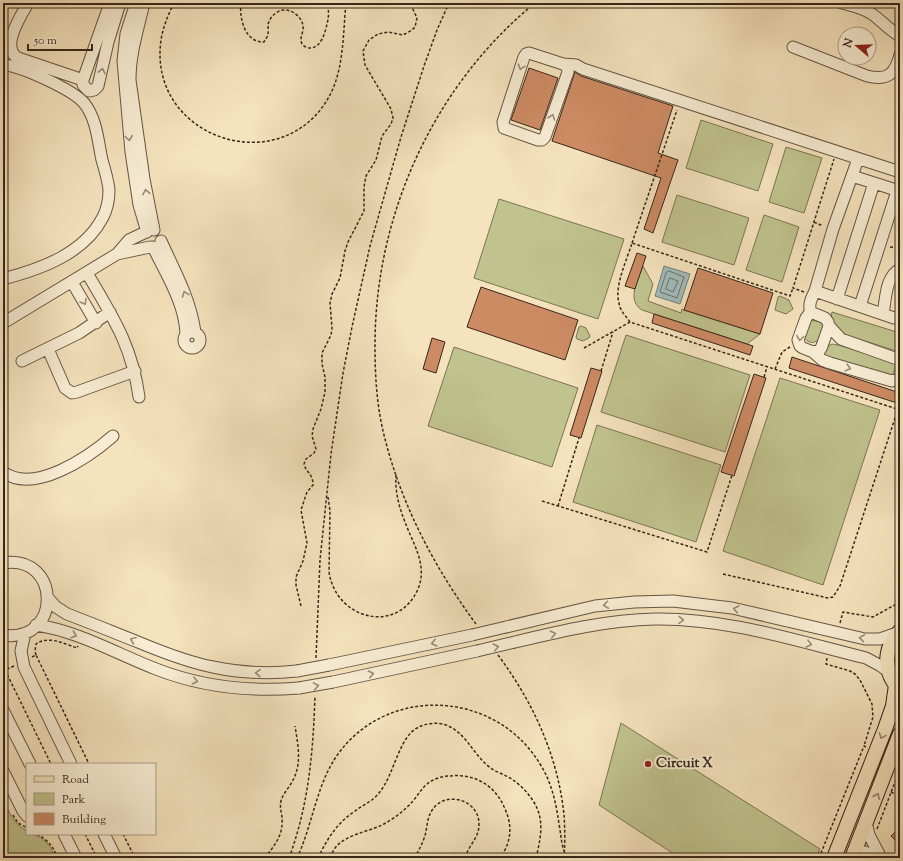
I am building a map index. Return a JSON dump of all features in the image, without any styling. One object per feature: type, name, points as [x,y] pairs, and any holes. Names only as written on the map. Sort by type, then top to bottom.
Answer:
[{"type":"main road","points":[[834,858],[893,706],[898,688],[889,672],[887,661],[889,648],[895,636],[900,632]]},
{"type":"main road","points":[[852,857],[880,789],[900,734]]},
{"type":"street","points":[[28,3],[8,38],[6,50],[27,66],[68,90],[83,89]]},
{"type":"street","points":[[3,279],[41,268],[64,256],[92,232],[99,224],[105,211],[109,190],[98,140],[83,89],[110,3]]},
{"type":"street","points":[[3,65],[27,66],[83,89],[92,91],[98,86],[108,42],[120,3]]},
{"type":"street","points":[[136,3],[126,34],[123,61],[131,152],[139,205],[149,231]]},
{"type":"street","points":[[144,3],[133,46],[130,69],[130,80],[144,179],[149,231],[144,238],[144,241],[155,245],[187,297],[192,314],[190,333]]},
{"type":"street","points":[[842,3],[865,10],[877,18],[887,28],[900,36]]},
{"type":"street","points":[[793,46],[867,76],[877,78],[885,77],[892,73],[897,66],[900,55]]},
{"type":"street","points":[[565,69],[543,139],[536,140],[504,128],[503,122],[526,54],[531,54],[565,69],[583,69],[900,172]]},
{"type":"street","points":[[811,314],[809,306],[858,159]]},
{"type":"street","points":[[852,176],[899,193],[860,306]]},
{"type":"street","points":[[837,299],[874,183]]},
{"type":"street","points":[[117,254],[129,240],[149,231],[159,233],[155,245]]},
{"type":"street","points":[[3,323],[117,254],[155,245]]},
{"type":"street","points":[[883,314],[890,280],[894,272],[900,269]]},
{"type":"street","points":[[87,272],[122,335],[135,371],[139,397]]},
{"type":"street","points":[[72,282],[96,323]]},
{"type":"street","points":[[813,296],[837,299],[896,318],[900,317]]},
{"type":"street","points":[[22,361],[48,349],[96,323],[110,312]]},
{"type":"street","points":[[811,314],[825,318],[829,326],[841,339],[900,360]]},
{"type":"street","points":[[811,314],[806,318],[799,338],[799,344],[803,348],[813,352],[822,360],[830,363],[888,380],[895,381],[900,379]]},
{"type":"street","points":[[813,352],[820,350],[829,326]]},
{"type":"street","points":[[823,344],[841,339]]},
{"type":"street","points":[[48,349],[65,388],[72,393],[135,371]]},
{"type":"street","points":[[3,472],[11,477],[22,479],[34,479],[47,475],[66,468],[84,458],[113,436]]},
{"type":"street","points":[[3,635],[14,636],[25,633],[36,626],[45,614],[48,598],[44,582],[34,570],[25,564],[5,561]]},
{"type":"street","points":[[48,598],[56,607],[68,614],[168,654],[196,664],[249,672],[297,671],[476,632],[506,627],[595,606],[634,602],[674,601],[732,608],[858,638],[872,639],[887,637],[900,632]]},
{"type":"street","points":[[36,626],[54,628],[81,637],[173,675],[210,685],[250,690],[299,688],[333,682],[598,624],[636,620],[674,619],[732,625],[866,658],[889,672]]},
{"type":"street","points":[[22,659],[21,645],[25,633]]},
{"type":"street","points":[[3,635],[13,645],[22,659],[70,763]]},
{"type":"street","points":[[3,710],[30,763]]},
{"type":"street","points":[[3,771],[26,814]]},
{"type":"street","points":[[866,822],[869,835],[880,858]]},
{"type":"street","points":[[64,835],[76,858]]},
{"type":"street","points":[[104,835],[116,858]]},
{"type":"street","points":[[852,857],[865,852],[873,858]]},
{"type":"path","points":[[174,3],[163,30],[160,52],[163,74],[170,94],[190,120],[203,129],[218,137],[228,140],[250,143],[271,140],[292,132],[310,120],[324,104],[330,95],[338,74],[346,3]]},
{"type":"path","points":[[241,3],[240,14],[242,24],[251,39],[258,42],[264,42],[268,36],[268,23],[271,18],[282,10],[290,10],[300,19],[303,26],[301,38],[302,44],[306,48],[311,48],[316,47],[321,41],[329,14],[327,3]]},
{"type":"path","points":[[301,606],[296,585],[296,577],[303,561],[307,543],[301,510],[307,492],[313,486],[313,478],[305,469],[304,464],[306,459],[314,454],[316,449],[312,436],[325,392],[322,353],[331,335],[332,328],[330,303],[342,270],[346,246],[364,210],[364,187],[366,176],[376,160],[382,136],[391,124],[392,118],[391,109],[365,65],[363,51],[369,40],[378,34],[385,32],[403,35],[412,30],[415,26],[417,18],[410,3]]},
{"type":"path","points":[[316,663],[320,560],[331,454],[341,386],[352,327],[382,202],[405,123],[432,44],[449,3]]},
{"type":"path","points":[[476,632],[416,527],[396,474],[384,433],[376,382],[375,359],[378,290],[381,267],[399,200],[416,157],[436,120],[473,66],[497,38],[535,3]]},
{"type":"path","points":[[680,101],[618,288],[619,305],[630,322],[899,410],[838,592],[833,597],[828,598],[723,574]]},
{"type":"path","points":[[632,243],[790,296],[836,152]]},
{"type":"path","points":[[793,288],[806,293],[805,298],[813,296]]},
{"type":"path","points":[[584,348],[630,322]]},
{"type":"path","points":[[601,371],[613,332]]},
{"type":"path","points":[[775,369],[782,352],[785,349],[799,344]]},
{"type":"path","points":[[764,377],[768,367]]},
{"type":"path","points":[[558,506],[580,438]]},
{"type":"path","points":[[328,493],[330,511],[329,572],[333,587],[341,600],[352,610],[366,616],[381,617],[400,610],[411,600],[418,589],[421,575],[421,562],[419,555],[405,521],[396,493],[396,474]]},
{"type":"path","points":[[542,501],[707,552],[732,475]]},
{"type":"path","points":[[837,633],[842,612],[872,617],[900,602]]},
{"type":"path","points":[[81,637],[77,648],[50,640],[39,642],[35,648],[36,655],[89,763]]},
{"type":"path","points":[[819,858],[864,746],[873,717],[872,704],[860,680],[855,674],[850,671],[826,664],[829,649]]},
{"type":"path","points":[[6,670],[22,659],[36,655]]},
{"type":"path","points":[[498,655],[526,698],[544,734],[556,769],[564,817],[564,858]]},
{"type":"path","points":[[3,665],[51,763]]},
{"type":"path","points":[[289,858],[298,832],[309,780],[313,742],[315,695]]},
{"type":"path","points":[[297,858],[307,836],[324,780],[332,763],[347,744],[365,728],[385,716],[407,708],[431,705],[460,707],[489,717],[509,729],[527,746],[541,765],[551,787],[557,811],[564,853]]},
{"type":"path","points":[[318,858],[326,841],[343,820],[379,794],[391,774],[403,744],[411,733],[418,727],[434,723],[446,725],[459,732],[487,766],[513,780],[531,798],[536,807],[542,828],[536,858]]},
{"type":"path","points":[[266,858],[278,840],[282,830],[280,810],[281,800],[293,782],[298,770],[299,757],[294,726]]},
{"type":"path","points":[[864,746],[868,748]]},
{"type":"path","points":[[876,832],[900,769]]},
{"type":"path","points":[[331,858],[331,853],[341,842],[355,834],[382,825],[396,816],[412,802],[427,783],[444,776],[455,775],[467,776],[489,786],[497,794],[504,806],[508,816],[510,840],[505,852],[500,858]]},
{"type":"path","points":[[414,858],[424,837],[431,812],[439,803],[451,798],[464,800],[477,814],[479,823],[478,833],[465,858]]},
{"type":"path","points":[[39,835],[45,838],[52,845],[57,858]]},
{"type":"path","points":[[85,835],[96,858]]},
{"type":"path","points":[[124,835],[135,858]]},
{"type":"green space","points":[[701,120],[773,144],[758,191],[686,168]]},
{"type":"green space","points":[[786,147],[822,158],[804,213],[769,202]]},
{"type":"green space","points":[[677,195],[749,218],[734,265],[662,242]]},
{"type":"green space","points":[[499,199],[624,239],[598,319],[474,278]]},
{"type":"green space","points":[[764,215],[799,227],[782,282],[746,270]]},
{"type":"green space","points":[[643,266],[653,284],[648,301],[681,313],[682,309],[760,334],[747,344],[642,310],[637,306],[634,295],[636,283]]},
{"type":"green space","points":[[780,296],[789,300],[793,309],[786,314],[775,310],[778,297]]},
{"type":"green space","points":[[832,312],[900,333],[899,352],[838,332],[831,317]]},
{"type":"green space","points":[[811,320],[821,322],[823,331],[819,339],[813,342],[804,338]]},
{"type":"green space","points":[[581,326],[586,328],[590,336],[583,341],[577,339],[576,337],[579,327]]},
{"type":"green space","points":[[626,335],[750,375],[725,452],[601,412]]},
{"type":"green space","points":[[832,344],[897,363],[892,377],[821,354],[823,349]]},
{"type":"green space","points":[[454,347],[578,388],[552,467],[428,426]]},
{"type":"green space","points":[[780,378],[880,410],[823,585],[723,551]]},
{"type":"green space","points":[[597,425],[721,465],[696,542],[573,502]]},
{"type":"green space","name":"Circuit X","points":[[621,723],[820,849],[816,858],[680,858],[599,805]]},
{"type":"green space","points":[[3,799],[15,822],[26,830],[26,835],[34,835],[45,841],[54,853],[55,858],[3,858]]},
{"type":"water","points":[[664,266],[690,274],[680,304],[655,296]]},
{"type":"building","points":[[529,68],[558,78],[540,130],[511,120]]},
{"type":"building","points":[[575,72],[581,76],[673,106],[658,153],[678,160],[653,233],[644,229],[661,178],[552,141]]},
{"type":"building","points":[[637,253],[646,256],[635,289],[625,286]]},
{"type":"building","points":[[698,268],[773,293],[760,334],[684,310]]},
{"type":"building","points":[[481,287],[578,320],[565,360],[467,327]]},
{"type":"building","points":[[654,314],[753,346],[750,355],[652,323]]},
{"type":"building","points":[[432,338],[445,342],[436,373],[423,369]]},
{"type":"building","points":[[792,357],[900,393],[900,404],[789,368]]},
{"type":"building","points":[[591,368],[602,371],[581,438],[570,435]]},
{"type":"building","points":[[754,374],[766,378],[734,476],[721,472]]},
{"type":"building","points":[[900,828],[900,838],[896,841],[891,836]]},
{"type":"place","name":"Circuit X","points":[[648,764]]}]
